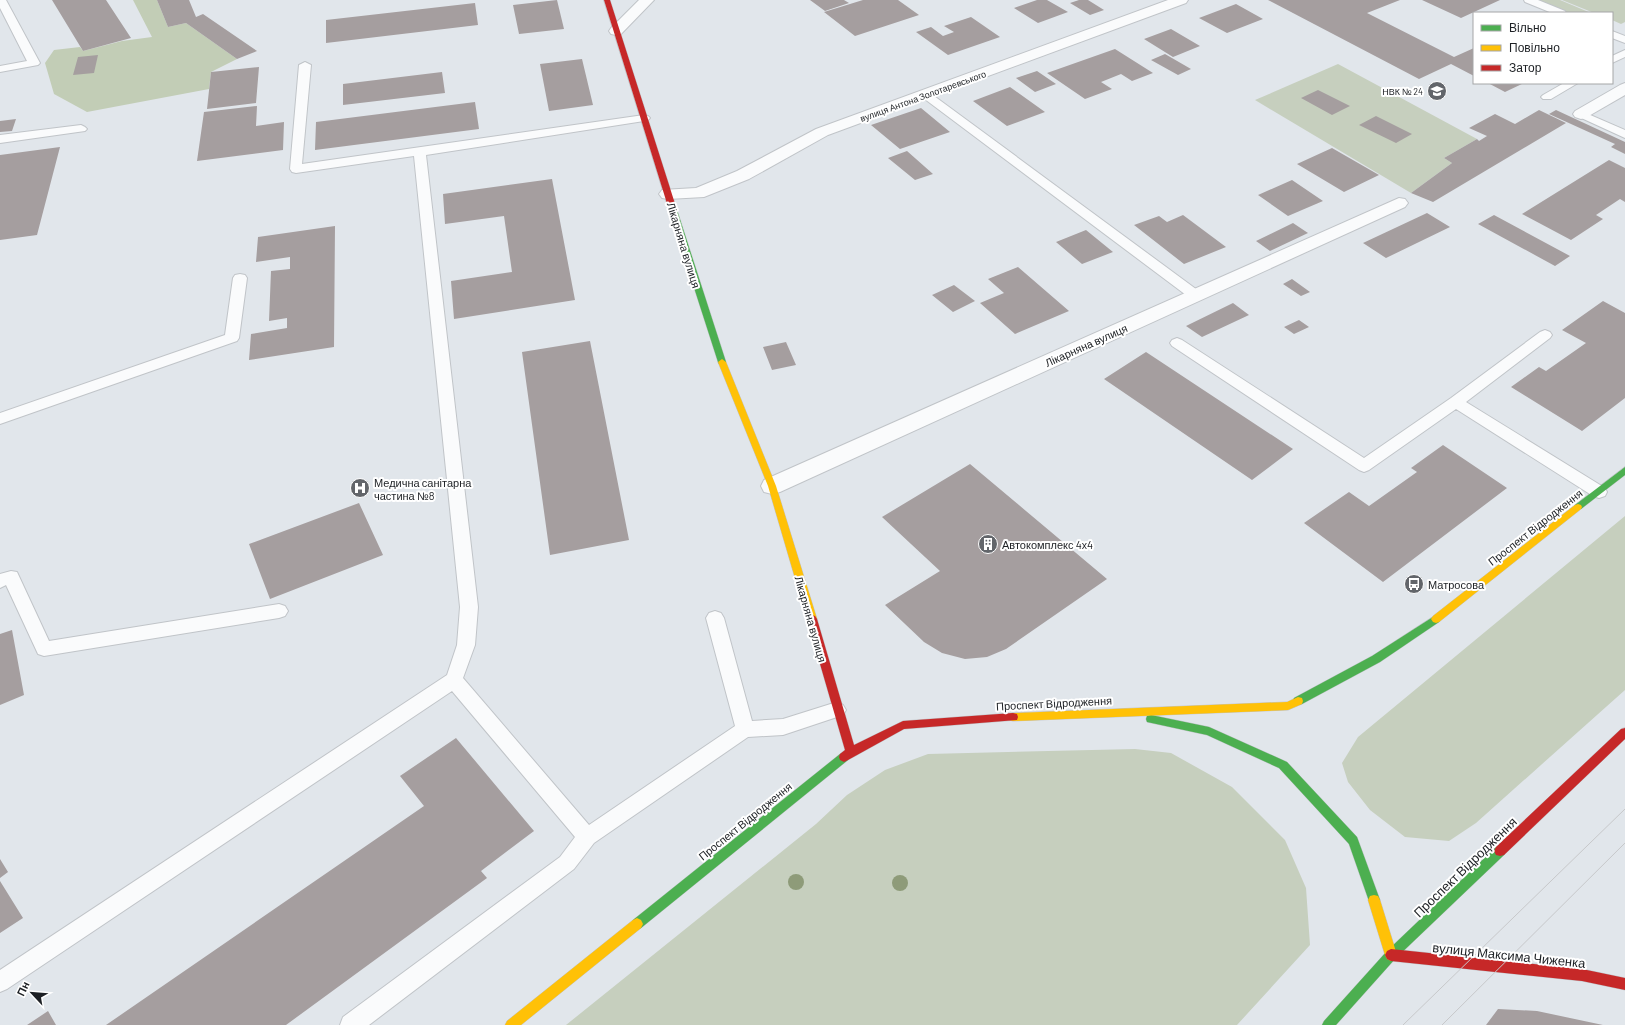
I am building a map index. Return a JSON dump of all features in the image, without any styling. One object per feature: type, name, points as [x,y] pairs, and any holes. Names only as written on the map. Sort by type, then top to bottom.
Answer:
[{"type":"main road","name":"Лікарняна вулиця","points":[[607,0],[716,347],[772,486],[837,710],[851,752]]},
{"type":"main road","name":"Проспект Відродження","points":[[511,1025],[851,752],[903,725],[1031,716],[1288,706],[1376,659],[1439,617],[1625,470]]},
{"type":"main road","points":[[1115,712],[1209,731],[1283,765],[1353,841],[1367,878],[1391,956]]},
{"type":"main road","name":"Проспект Відродження","points":[[1328,1025],[1391,956],[1625,732]]},
{"type":"main road","name":"вулиця Максима Чиженка","points":[[1391,956],[1582,975],[1625,984]]},
{"type":"street","points":[[616,31],[647,0]]},
{"type":"street","name":"вулиця Антона Золотаревського","points":[[668,194],[698,193],[743,175],[822,132],[1181,0]]},
{"type":"street","points":[[1581,114],[1625,88]]},
{"type":"street","name":"Лікарняна вулиця","points":[[772,486],[1399,203]]},
{"type":"lane","points":[[0,69],[34,63],[1,0]]},
{"type":"lane","points":[[1530,0],[1559,12]]},
{"type":"lane","points":[[1613,34],[1625,40]]},
{"type":"lane","points":[[1613,59],[1625,53]]},
{"type":"lane","points":[[305,65],[296,169],[644,118]]},
{"type":"lane","points":[[1547,97],[1570,84]]},
{"type":"lane","points":[[926,95],[1196,295]]},
{"type":"lane","points":[[1581,114],[1625,134]]},
{"type":"lane","points":[[0,139],[81,129]]},
{"type":"lane","points":[[0,982],[454,680],[466,645],[469,607],[420,152]]},
{"type":"lane","points":[[0,419],[232,338],[240,278]]},
{"type":"lane","points":[[1177,343],[1364,466],[1456,402],[1545,335]]},
{"type":"lane","points":[[1456,402],[1599,492]]},
{"type":"lane","points":[[0,581],[11,577],[44,649],[279,611]]},
{"type":"lane","points":[[715,618],[745,729]]},
{"type":"lane","points":[[454,680],[587,837]]},
{"type":"lane","points":[[351,1025],[567,863],[587,837],[745,729],[783,727],[837,710]]},
{"type":"green space","points":[[133,0],[157,0],[168,27],[186,23],[237,59],[211,72],[209,89],[87,112],[54,94],[45,63],[54,50],[80,47],[83,51],[122,41],[152,37]]},
{"type":"green space","points":[[1534,0],[1560,0],[1589,12],[1563,12]]},
{"type":"green space","points":[[1562,0],[1625,0],[1625,22],[1621,24],[1613,20],[1613,12],[1592,12]]},
{"type":"green space","points":[[1338,64],[1477,139],[1444,158],[1452,163],[1411,193],[1255,100]]},
{"type":"green space","points":[[1625,516],[1625,690],[1476,823],[1449,841],[1405,837],[1370,810],[1348,782],[1342,763],[1358,737]]},
{"type":"green space","points":[[1135,749],[1171,753],[1232,787],[1285,840],[1306,888],[1310,945],[1237,1025],[566,1025],[816,824],[847,795],[885,770],[928,754]]},
{"type":"building","points":[[52,0],[106,0],[131,38],[83,51]]},
{"type":"building","points":[[157,0],[189,0],[196,17],[203,14],[257,51],[237,59],[186,23],[168,27]]},
{"type":"building","points":[[557,0],[564,29],[519,34],[513,5]]},
{"type":"building","points":[[810,0],[844,0],[849,3],[825,11]]},
{"type":"building","points":[[863,0],[898,0],[919,15],[855,36],[824,12]]},
{"type":"building","points":[[1037,0],[1047,0],[1068,12],[1038,23],[1014,8]]},
{"type":"building","points":[[1079,0],[1088,0],[1104,10],[1090,15],[1070,3]]},
{"type":"building","points":[[1268,0],[1400,0],[1367,13],[1454,57],[1473,48],[1473,75],[1451,64],[1419,79]]},
{"type":"building","points":[[1422,0],[1500,0],[1473,12],[1461,18]]},
{"type":"building","points":[[475,3],[478,25],[326,43],[326,20]]},
{"type":"building","points":[[1236,4],[1263,19],[1227,33],[1199,18]]},
{"type":"building","points":[[971,17],[1000,37],[948,55],[916,32],[931,27],[943,36],[954,32],[944,26]]},
{"type":"building","points":[[1171,29],[1200,46],[1173,57],[1144,39]]},
{"type":"building","points":[[1115,49],[1153,73],[1132,81],[1121,74],[1101,82],[1112,89],[1085,99],[1047,73]]},
{"type":"building","points":[[1165,54],[1191,69],[1178,75],[1151,60]]},
{"type":"building","points":[[98,55],[94,73],[73,75],[78,57]]},
{"type":"building","points":[[582,59],[593,105],[549,111],[540,64]]},
{"type":"building","points":[[259,67],[256,103],[207,109],[211,72]]},
{"type":"building","points":[[1037,71],[1056,84],[1035,92],[1016,78]]},
{"type":"building","points":[[442,72],[445,93],[343,105],[343,84]]},
{"type":"building","points":[[1490,84],[1522,84],[1505,92]]},
{"type":"building","points":[[1010,87],[1045,112],[1007,126],[973,101]]},
{"type":"building","points":[[1318,90],[1350,106],[1332,115],[1301,98]]},
{"type":"building","points":[[475,102],[479,129],[315,150],[316,122]]},
{"type":"building","points":[[257,106],[256,126],[284,122],[283,150],[197,161],[204,112]]},
{"type":"building","points":[[921,108],[950,132],[900,149],[871,125]]},
{"type":"building","points":[[1539,110],[1566,123],[1433,202],[1411,193],[1452,163],[1444,158],[1477,139],[1479,141],[1487,136],[1469,128],[1495,114],[1515,124]]},
{"type":"building","points":[[1556,110],[1625,142],[1625,154],[1611,147],[1615,144],[1549,114]]},
{"type":"building","points":[[1376,116],[1412,134],[1396,143],[1359,125]]},
{"type":"building","points":[[16,119],[12,131],[0,132],[0,121]]},
{"type":"building","points":[[60,147],[37,235],[0,240],[0,155]]},
{"type":"building","points":[[1332,148],[1379,175],[1344,192],[1297,164]]},
{"type":"building","points":[[907,151],[933,174],[915,180],[888,158]]},
{"type":"building","points":[[1609,160],[1625,168],[1625,202],[1620,199],[1596,215],[1603,219],[1571,240],[1522,214]]},
{"type":"building","points":[[552,179],[575,300],[454,319],[451,281],[512,272],[504,216],[445,224],[443,194]]},
{"type":"building","points":[[1292,180],[1323,201],[1288,216],[1258,195]]},
{"type":"building","points":[[1427,213],[1450,227],[1386,258],[1363,243]]},
{"type":"building","points":[[1183,215],[1226,247],[1184,264],[1134,225],[1159,216],[1167,222]]},
{"type":"building","points":[[1494,215],[1570,256],[1555,266],[1478,224]]},
{"type":"building","points":[[1293,223],[1308,233],[1270,251],[1256,241]]},
{"type":"building","points":[[335,226],[334,347],[249,360],[251,334],[287,328],[287,318],[269,321],[271,271],[290,269],[290,257],[256,262],[258,237]]},
{"type":"building","points":[[1086,230],[1113,252],[1082,264],[1056,242]]},
{"type":"building","points":[[1018,267],[1069,311],[1015,334],[980,303],[1004,293],[988,279]]},
{"type":"building","points":[[1292,279],[1310,292],[1301,296],[1283,284]]},
{"type":"building","points":[[954,285],[975,301],[953,312],[932,295]]},
{"type":"building","points":[[1603,301],[1625,313],[1625,398],[1582,431],[1511,387],[1539,367],[1546,371],[1586,343],[1562,330]]},
{"type":"building","points":[[1233,303],[1249,315],[1202,337],[1186,326]]},
{"type":"building","points":[[1299,320],[1309,327],[1294,334],[1284,327]]},
{"type":"building","points":[[590,341],[629,540],[550,555],[522,352]]},
{"type":"building","points":[[786,342],[796,365],[772,370],[763,347]]},
{"type":"building","points":[[1146,352],[1293,449],[1252,480],[1104,379]]},
{"type":"building","points":[[1443,445],[1507,488],[1383,582],[1304,523],[1349,492],[1369,506],[1417,472],[1411,468]]},
{"type":"building","name":"Автокомплекс 4x4","points":[[970,464],[1107,579],[1006,649],[987,657],[965,659],[942,653],[924,642],[885,605],[940,571],[882,517]]},
{"type":"building","points":[[359,503],[383,555],[270,599],[249,544]]},
{"type":"building","points":[[12,630],[24,695],[0,705],[0,634]]},
{"type":"building","points":[[456,738],[534,831],[481,871],[487,878],[286,1025],[106,1025],[424,806],[400,776]]},
{"type":"building","points":[[0,859],[8,872],[0,878]]},
{"type":"building","points":[[0,881],[23,918],[0,933]]},
{"type":"building","points":[[1498,1009],[1537,1011],[1603,1025],[1486,1025]]},
{"type":"building","points":[[48,1011],[56,1025],[27,1025]]},
{"type":"tram line","points":[[1403,1025],[1625,809]]},
{"type":"tram line","points":[[1442,1025],[1625,843]]},
{"type":"traffic: fast","points":[[673,210],[722,362]]},
{"type":"traffic: fast","points":[[1578,507],[1625,470]]},
{"type":"traffic: fast","points":[[1298,701],[1376,659],[1436,619]]},
{"type":"traffic: fast","points":[[1151,719],[1209,731],[1283,765],[1353,841],[1374,900]]},
{"type":"traffic: fast","points":[[637,924],[844,757]]},
{"type":"traffic: fast","points":[[1328,1025],[1391,955],[1500,851]]},
{"type":"traffic: slow","points":[[722,362],[772,486],[812,619]]},
{"type":"traffic: slow","points":[[1436,619],[1578,507]]},
{"type":"traffic: slow","points":[[1013,717],[1288,706],[1298,701]]},
{"type":"traffic: slow","points":[[1374,900],[1391,955]]},
{"type":"traffic: slow","points":[[511,1025],[637,924]]},
{"type":"traffic: jam","points":[[607,0],[673,210]]},
{"type":"traffic: jam","points":[[812,619],[851,752]]},
{"type":"traffic: jam","points":[[844,757],[903,725],[1013,717]]},
{"type":"traffic: jam","points":[[1500,851],[1625,732]]},
{"type":"traffic: jam","points":[[1391,955],[1582,975],[1625,984]]},
{"type":"place","name":"НВК № 24","points":[[1437,91]]},
{"type":"place","name":"Медична санітарна частина №8","points":[[360,488]]},
{"type":"place","name":"Автокомплекс 4x4","points":[[988,544]]},
{"type":"place","name":"Матросова","points":[[1414,584]]}]
